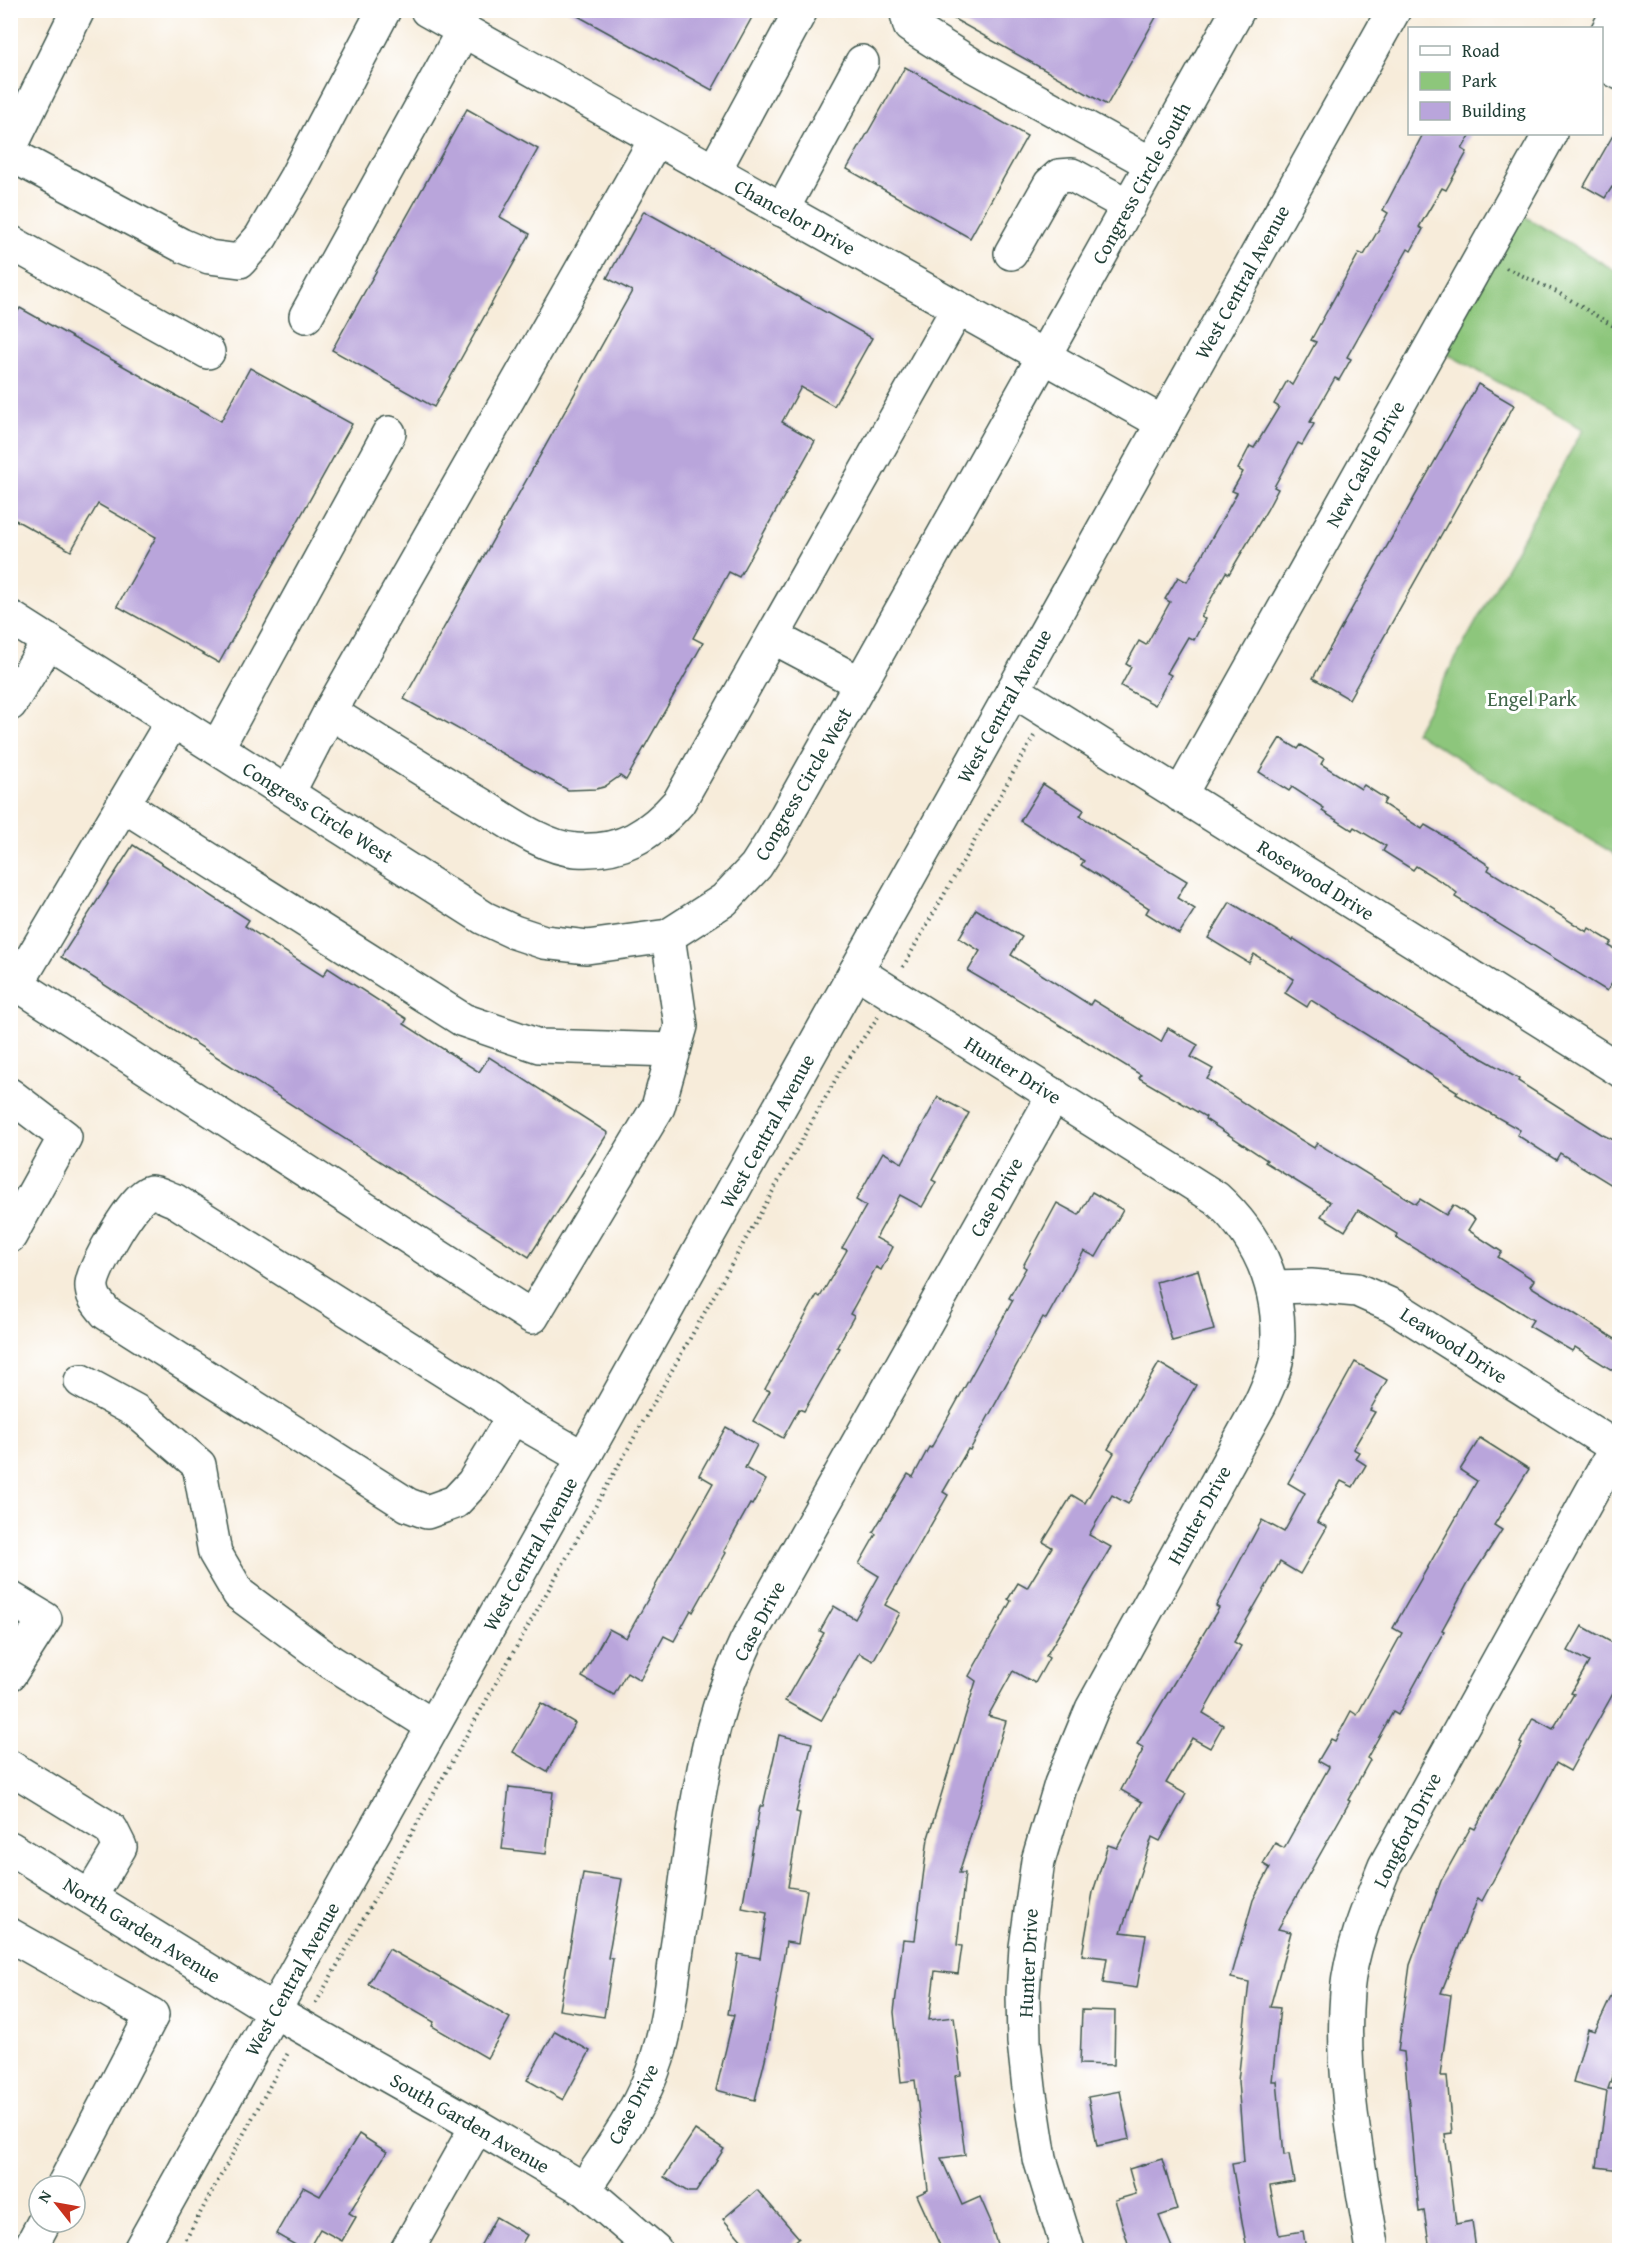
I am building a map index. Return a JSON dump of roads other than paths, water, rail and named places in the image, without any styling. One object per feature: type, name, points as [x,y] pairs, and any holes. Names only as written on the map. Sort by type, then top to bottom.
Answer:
[{"type":"street","points":[[10,148],[78,10]]},
{"type":"street","points":[[10,154],[181,245],[209,257],[240,261],[261,237],[279,207],[384,10]]},
{"type":"street","name":"Chancelor Drive","points":[[427,10],[1163,423]]},
{"type":"street","points":[[714,171],[801,10]]},
{"type":"street","points":[[906,10],[910,26],[965,61],[1152,164]]},
{"type":"street","name":"Congress Circle South","points":[[1044,357],[1238,10]]},
{"type":"street","name":"West Central Avenue","points":[[140,2250],[1394,10]]},
{"type":"street","points":[[1603,40],[1619,10]]},
{"type":"street","points":[[306,316],[463,31]]},
{"type":"street","points":[[782,210],[862,62]]},
{"type":"street","points":[[1603,64],[1620,73]]},
{"type":"street","name":"New Castle Drive","points":[[1180,795],[1549,135]]},
{"type":"street","points":[[288,793],[330,712],[656,139]]},
{"type":"street","points":[[1011,253],[1050,184],[1059,176],[1072,175],[1129,206]]},
{"type":"street","points":[[10,242],[208,352]]},
{"type":"street","points":[[330,712],[519,828],[559,848],[596,850],[617,847],[647,833],[679,802],[958,308]]},
{"type":"street","name":"Congress Circle West","points":[[10,617],[484,918],[514,932],[544,942],[586,947],[668,936],[724,900],[756,866],[1044,357]]},
{"type":"street","points":[[217,748],[389,433]]},
{"type":"street","points":[[773,637],[860,683]]},
{"type":"street","points":[[10,704],[49,641]]},
{"type":"street","name":"Rosewood Drive","points":[[1014,690],[1620,1070]]},
{"type":"street","points":[[173,720],[17,984],[532,1317],[658,1107],[681,1026],[668,936]]},
{"type":"street","points":[[123,805],[463,1020],[539,1046],[674,1050]]},
{"type":"street","name":"Hunter Drive","points":[[856,971],[1216,1198],[1253,1240],[1273,1287],[1277,1311],[1277,1357],[1270,1380],[1255,1414],[1092,1708],[1061,1785],[1038,1862],[1026,1947],[1023,1994],[1024,2042],[1040,2159],[1068,2250]]},
{"type":"street","points":[[10,1095],[65,1137],[10,1236]]},
{"type":"street","name":"Case Drive","points":[[584,2189],[632,2117],[657,2059],[666,2021],[699,1791],[713,1729],[731,1675],[746,1642],[1054,1095]]},
{"type":"street","points":[[513,1417],[467,1489],[455,1502],[427,1512],[408,1505],[106,1313],[93,1297],[94,1272],[119,1228],[143,1195],[152,1192],[174,1200],[489,1399],[513,1417],[584,1458]]},
{"type":"street","name":"Leawood Drive","points":[[1273,1287],[1311,1286],[1357,1290],[1393,1306],[1618,1449]]},
{"type":"street","points":[[81,1381],[136,1411],[199,1465],[214,1553],[239,1594],[331,1662],[434,1726]]},
{"type":"street","name":"Longford Drive","points":[[1373,2250],[1350,2108],[1345,2057],[1347,1990],[1360,1928],[1385,1866],[1618,1449]]},
{"type":"street","points":[[10,1598],[45,1619],[10,1674]]},
{"type":"street","points":[[10,1767],[111,1829],[120,1847],[90,1897]]},
{"type":"street","name":"North Garden Avenue","points":[[10,1848],[274,2012]]},
{"type":"street","points":[[10,1935],[152,2015],[69,2174]]},
{"type":"street","name":"South Garden Avenue","points":[[274,2012],[584,2189],[655,2250]]},
{"type":"street","points":[[407,2250],[477,2126]]},
{"type":"street","points":[[29,2250],[38,2234]]},
{"type":"park label","name":"Engel Park","points":[[1532,699]]}]
